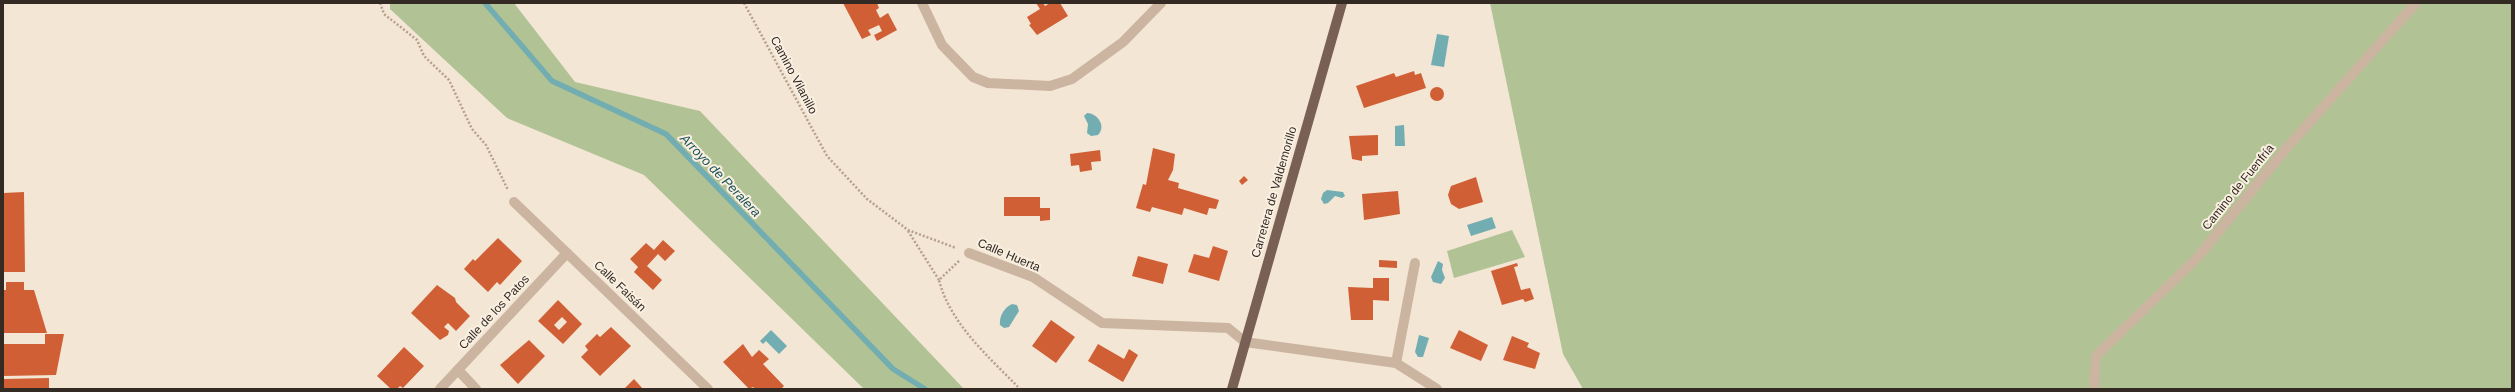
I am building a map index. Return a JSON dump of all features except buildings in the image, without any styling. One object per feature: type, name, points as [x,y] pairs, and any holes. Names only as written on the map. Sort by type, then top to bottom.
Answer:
[{"type":"main road","name":"Carretera de Valdemorillo","points":[[1232,389],[1342,3]]},
{"type":"street","points":[[922,3],[942,45],[973,78],[988,83],[1050,86],[1072,79],[1123,42],[1161,3]]},
{"type":"street","name":"Camino de Fuenfría","points":[[2094,389],[2096,356],[2198,257],[2284,151],[2416,3]]},
{"type":"street","name":"Calle Faisán","points":[[514,202],[708,389]]},
{"type":"street","name":"Calle Huerta","points":[[969,252],[1033,277],[1102,323],[1228,328],[1245,342]]},
{"type":"street","name":"Calle de los Patos","points":[[440,389],[567,253]]},
{"type":"street","points":[[1396,363],[1415,263]]},
{"type":"street","points":[[1245,342],[1396,363],[1437,389]]},
{"type":"street","points":[[458,370],[476,389]]},
{"type":"path","points":[[380,3],[384,14],[417,40],[424,56],[448,80],[472,129],[486,145],[514,202]]},
{"type":"path","name":"Camino Vilanillo","points":[[744,3],[827,156]]},
{"type":"path","name":"Calle Huerta","points":[[827,156],[867,199],[908,230],[969,252]]},
{"type":"path","points":[[908,230],[939,280],[942,294],[963,327],[1020,389]]},
{"type":"path","points":[[939,280],[969,252]]},
{"type":"green space","points":[[390,3],[514,3],[575,82],[700,111],[964,389],[864,389],[644,175],[507,118],[390,9]]},
{"type":"green space","points":[[1490,3],[2512,3],[2512,389],[1583,389],[1563,354]]},
{"type":"green space","points":[[1512,230],[1525,257],[1454,278],[1447,251]]},
{"type":"water","points":[[1437,34],[1449,36],[1444,67],[1431,65]]},
{"type":"water","points":[[1087,113],[1094,115],[1100,121],[1101,131],[1098,135],[1091,136],[1087,133],[1088,124],[1084,116]]},
{"type":"water","points":[[1404,125],[1405,146],[1395,146],[1395,126]]},
{"type":"water","points":[[1327,190],[1343,192],[1345,196],[1342,198],[1335,196],[1328,203],[1324,204],[1321,199],[1323,193]]},
{"type":"water","points":[[1492,217],[1496,228],[1471,236],[1467,225]]},
{"type":"water","points":[[1438,261],[1443,264],[1442,270],[1445,278],[1441,284],[1433,282],[1431,277]]},
{"type":"water","points":[[1012,304],[1017,305],[1019,311],[1009,327],[1004,328],[1000,325],[1001,315],[1004,310]]},
{"type":"water","points":[[771,330],[787,346],[779,354],[766,341],[763,344],[760,341]]},
{"type":"water","points":[[1419,335],[1429,338],[1423,357],[1418,357],[1415,352]]},
{"type":"waterway","name":"Arroyo de Peralera","points":[[485,3],[552,81],[666,134],[893,369],[925,389]]}]
